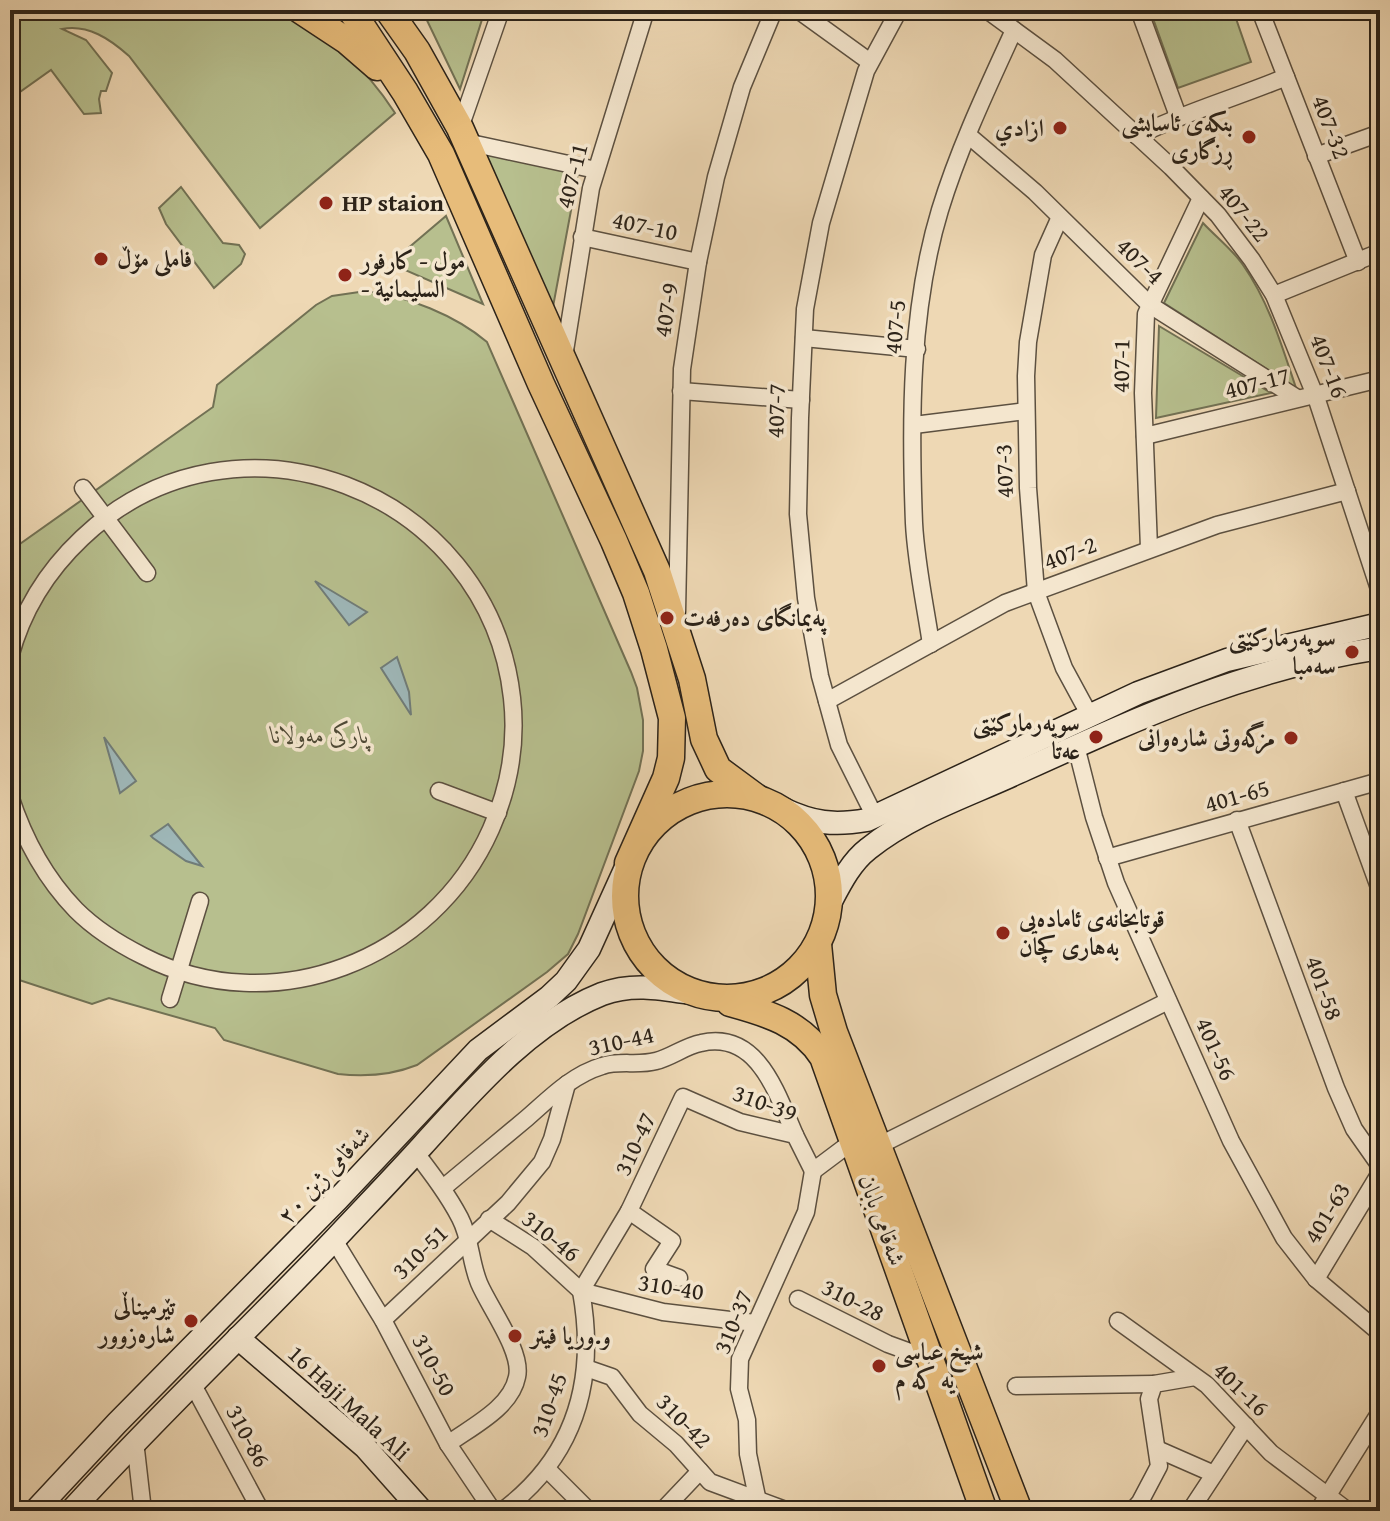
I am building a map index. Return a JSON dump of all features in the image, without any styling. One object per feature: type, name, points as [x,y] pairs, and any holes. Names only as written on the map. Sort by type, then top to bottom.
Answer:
[{"type":"main road","points":[[300,10],[347,41],[405,92]]},
{"type":"main road","points":[[351,10],[441,154],[636,593],[672,718],[671,758],[666,778],[628,863],[626,911],[637,944],[658,971],[676,985],[702,996]]},
{"type":"main road","points":[[388,10],[417,51],[463,135],[657,571],[692,679],[704,739],[713,759],[718,769],[756,797],[806,820],[823,823],[849,823],[875,817],[1138,693],[1227,660],[1380,624]]},
{"type":"main road","points":[[403,10],[417,51]]},
{"type":"main road","points":[[830,903],[845,876],[865,851],[888,833],[916,818],[1148,713],[1222,686],[1331,655],[1380,648]]},
{"type":"main road","points":[[628,863],[657,821],[679,805],[704,796],[730,793],[756,797]]},
{"type":"main road","points":[[71,1511],[135,1441],[334,1240],[502,1061],[563,1015],[601,995],[626,987],[650,986],[733,999],[759,994],[783,983],[803,966],[818,944],[826,924],[830,903],[828,876],[819,849],[804,827],[783,809]]},
{"type":"main road","name":"شەقامی ژین ٢٠","points":[[48,1506],[478,1050],[566,981],[589,949],[628,863]]},
{"type":"main road","name":"شەقامی بابان","points":[[818,944],[828,1014],[1019,1511]]},
{"type":"main road","name":"شەقامی بابان","points":[[702,996],[766,1013],[806,1036],[823,1057],[984,1511]]},
{"type":"main road","name":"16 Haji Mala Ali","points":[[238,1338],[365,1447],[422,1511]]},
{"type":"street","points":[[501,10],[463,135],[596,170]]},
{"type":"street","name":"407-11","points":[[564,358],[582,237],[596,170],[646,10]]},
{"type":"street","name":"407-9","points":[[676,630],[682,369],[698,262],[716,177],[742,87],[774,10]]},
{"type":"street","points":[[798,10],[870,62]]},
{"type":"street","name":"407-7","points":[[875,817],[839,745],[806,598],[798,514],[801,400],[805,309],[821,223],[870,62],[899,10]]},
{"type":"street","name":"407-22","points":[[987,10],[1055,60],[1201,198],[1218,215],[1274,295]]},
{"type":"street","points":[[1139,10],[1178,116]]},
{"type":"street","name":"407-32","points":[[1260,10],[1358,262]]},
{"type":"street","name":"407-5","points":[[931,644],[914,526],[919,311],[927,261],[940,211],[968,135],[1014,30]]},
{"type":"street","points":[[1137,136],[1178,116],[1233,100],[1286,77]]},
{"type":"street","points":[[1316,156],[1380,133]]},
{"type":"street","name":"407-4","points":[[968,135],[1035,192],[1150,305],[1297,398]]},
{"type":"street","name":"407-1","points":[[1149,548],[1143,393],[1146,314],[1201,198]]},
{"type":"street","name":"407-3","points":[[1060,217],[1043,255],[1028,342],[1028,488],[1036,592],[1064,668],[1090,716]]},
{"type":"street","name":"407-10","points":[[582,237],[698,262]]},
{"type":"street","points":[[1274,295],[1380,252]]},
{"type":"street","name":"407-16","points":[[1274,295],[1314,394],[1380,592]]},
{"type":"street","points":[[804,338],[917,349]]},
{"type":"street","name":"407-17","points":[[1145,436],[1380,379]]},
{"type":"street","points":[[681,391],[801,400]]},
{"type":"street","points":[[914,425],[1026,411]]},
{"type":"street","points":[[10,657],[15,638],[35,595],[63,556],[105,518],[135,498],[176,481],[220,470],[264,468],[317,474],[367,492],[412,519],[451,555],[481,599],[502,647],[513,699],[513,752],[498,813],[480,852],[450,895],[411,931],[366,959],[317,976],[265,983],[212,980],[162,966],[117,943],[78,912],[46,874],[21,830],[10,796]]},
{"type":"street","points":[[83,488],[147,573]]},
{"type":"street","name":"407-2","points":[[827,701],[1005,603],[1217,525],[1347,491]]},
{"type":"street","name":"401-56","points":[[1076,746],[1107,858],[1231,1141],[1284,1238],[1316,1279],[1380,1333]]},
{"type":"street","name":"401-65","points":[[1107,858],[1380,781]]},
{"type":"street","points":[[439,791],[498,813]]},
{"type":"street","points":[[1344,791],[1380,890]]},
{"type":"street","name":"401-58","points":[[1237,820],[1336,1088],[1354,1129],[1380,1166]]},
{"type":"street","points":[[170,999],[200,901]]},
{"type":"street","points":[[880,1145],[1168,1001]]},
{"type":"street","name":"310-44","points":[[443,1188],[567,1084],[601,1066],[650,1062],[702,1042],[726,1042],[748,1052],[764,1067],[795,1135]]},
{"type":"street","name":"310-51","points":[[383,1320],[508,1203],[542,1162],[552,1139],[567,1084]]},
{"type":"street","name":"310-39","points":[[683,1097],[740,1122],[795,1135],[813,1171]]},
{"type":"street","name":"310-47","points":[[581,1291],[629,1211],[683,1097]]},
{"type":"street","points":[[813,1171],[853,1141]]},
{"type":"street","points":[[416,1153],[443,1188],[469,1238],[473,1267],[517,1358],[518,1374],[514,1388],[502,1403],[448,1444]]},
{"type":"street","name":"310-37","points":[[755,1504],[738,1375],[740,1359],[806,1212],[813,1171]]},
{"type":"street","name":"401-63","points":[[1316,1279],[1380,1173]]},
{"type":"street","name":"310-47","points":[[629,1211],[672,1241],[654,1269],[679,1278]]},
{"type":"street","name":"310-46","points":[[489,1219],[533,1247],[581,1291]]},
{"type":"street","name":"310-50","points":[[334,1240],[383,1320],[448,1444],[493,1511]]},
{"type":"street","name":"310-40","points":[[581,1291],[663,1312],[755,1323]]},
{"type":"street","name":"310-45","points":[[502,1511],[547,1469],[569,1430],[586,1368],[586,1321],[581,1291]]},
{"type":"street","name":"310-28","points":[[798,1299],[888,1344],[932,1360]]},
{"type":"street","name":"401-16","points":[[1118,1321],[1207,1385],[1271,1453],[1348,1511]]},
{"type":"street","name":"310-42","points":[[586,1368],[612,1377],[640,1414],[676,1444],[710,1482],[755,1504],[788,1511]]},
{"type":"street","points":[[1016,1386],[1154,1384],[1195,1377]]},
{"type":"street","name":"310-86","points":[[192,1383],[261,1511]]},
{"type":"street","points":[[1132,1511],[1159,1466],[1149,1399],[1154,1384]]},
{"type":"street","points":[[1318,1511],[1380,1412]]},
{"type":"street","points":[[1190,1511],[1246,1426]]},
{"type":"street","points":[[135,1441],[143,1511]]},
{"type":"street","points":[[1157,1449],[1214,1474]]},
{"type":"street","points":[[547,1469],[589,1511]]},
{"type":"street","points":[[662,1511],[700,1471]]},
{"type":"green space","points":[[10,10],[275,10],[311,28],[343,52],[384,96],[395,113],[260,228],[129,56],[98,34],[81,29],[62,29],[86,40],[112,73],[106,91],[101,91],[101,113],[84,114],[51,70],[10,99]]},
{"type":"green space","points":[[422,10],[485,10],[460,89]]},
{"type":"green space","points":[[1150,10],[1233,10],[1251,62],[1178,88]]},
{"type":"green space","points":[[483,152],[578,173],[552,312]]},
{"type":"green space","points":[[181,187],[223,243],[239,245],[245,254],[241,264],[214,288],[166,224],[159,208]]},
{"type":"green space","points":[[446,216],[483,304],[405,270],[398,263],[400,255]]},
{"type":"green space","points":[[1203,223],[1234,254],[1252,279],[1274,325],[1296,388],[1164,303]]},
{"type":"green space","name":"پارکی مەولانا","points":[[366,291],[398,297],[430,308],[460,323],[487,342],[631,672],[643,720],[643,751],[639,771],[568,954],[417,1065],[388,1073],[358,1075],[338,1074],[224,1040],[215,1028],[109,998],[92,1004],[10,977],[10,551],[213,407],[217,385],[316,305],[332,296]]},
{"type":"green space","points":[[1159,326],[1271,393],[1156,418]]},
{"type":"water","points":[[315,581],[367,612],[349,625]]},
{"type":"water","points":[[397,657],[409,692],[411,715],[381,668]]},
{"type":"water","points":[[104,737],[136,781],[120,793]]},
{"type":"water","points":[[168,824],[202,866],[186,861],[151,836]]},
{"type":"place","name":"ازادي","points":[[1060,128]]},
{"type":"place","name":"بنکەی ئاسایشی ڕزگاری","points":[[1249,137]]},
{"type":"place","name":"HP staion","points":[[326,203]]},
{"type":"place","name":"فاملی مۆڵ","points":[[101,259]]},
{"type":"place","name":"مول - كارفور - السليمانية","points":[[345,275]]},
{"type":"place","name":"پەیمانگای دەرفەت","points":[[667,618]]},
{"type":"place","name":"سوپەرمارکێتی سەمبا","points":[[1352,652]]},
{"type":"place","name":"سوپەرمارکێتی عەتا","points":[[1096,737]]},
{"type":"place","name":"مزگەوتی شارەوانی","points":[[1291,738]]},
{"type":"place","name":"قوتابخانەی ئامادەیی بەهاری کچان","points":[[1003,933]]},
{"type":"place","name":"تێرمیناڵی شارەزوور","points":[[191,1321]]},
{"type":"place","name":"و.وريا فيتر","points":[[515,1336]]},
{"type":"place","name":"شیخ عباسی یه که م","points":[[879,1366]]}]
